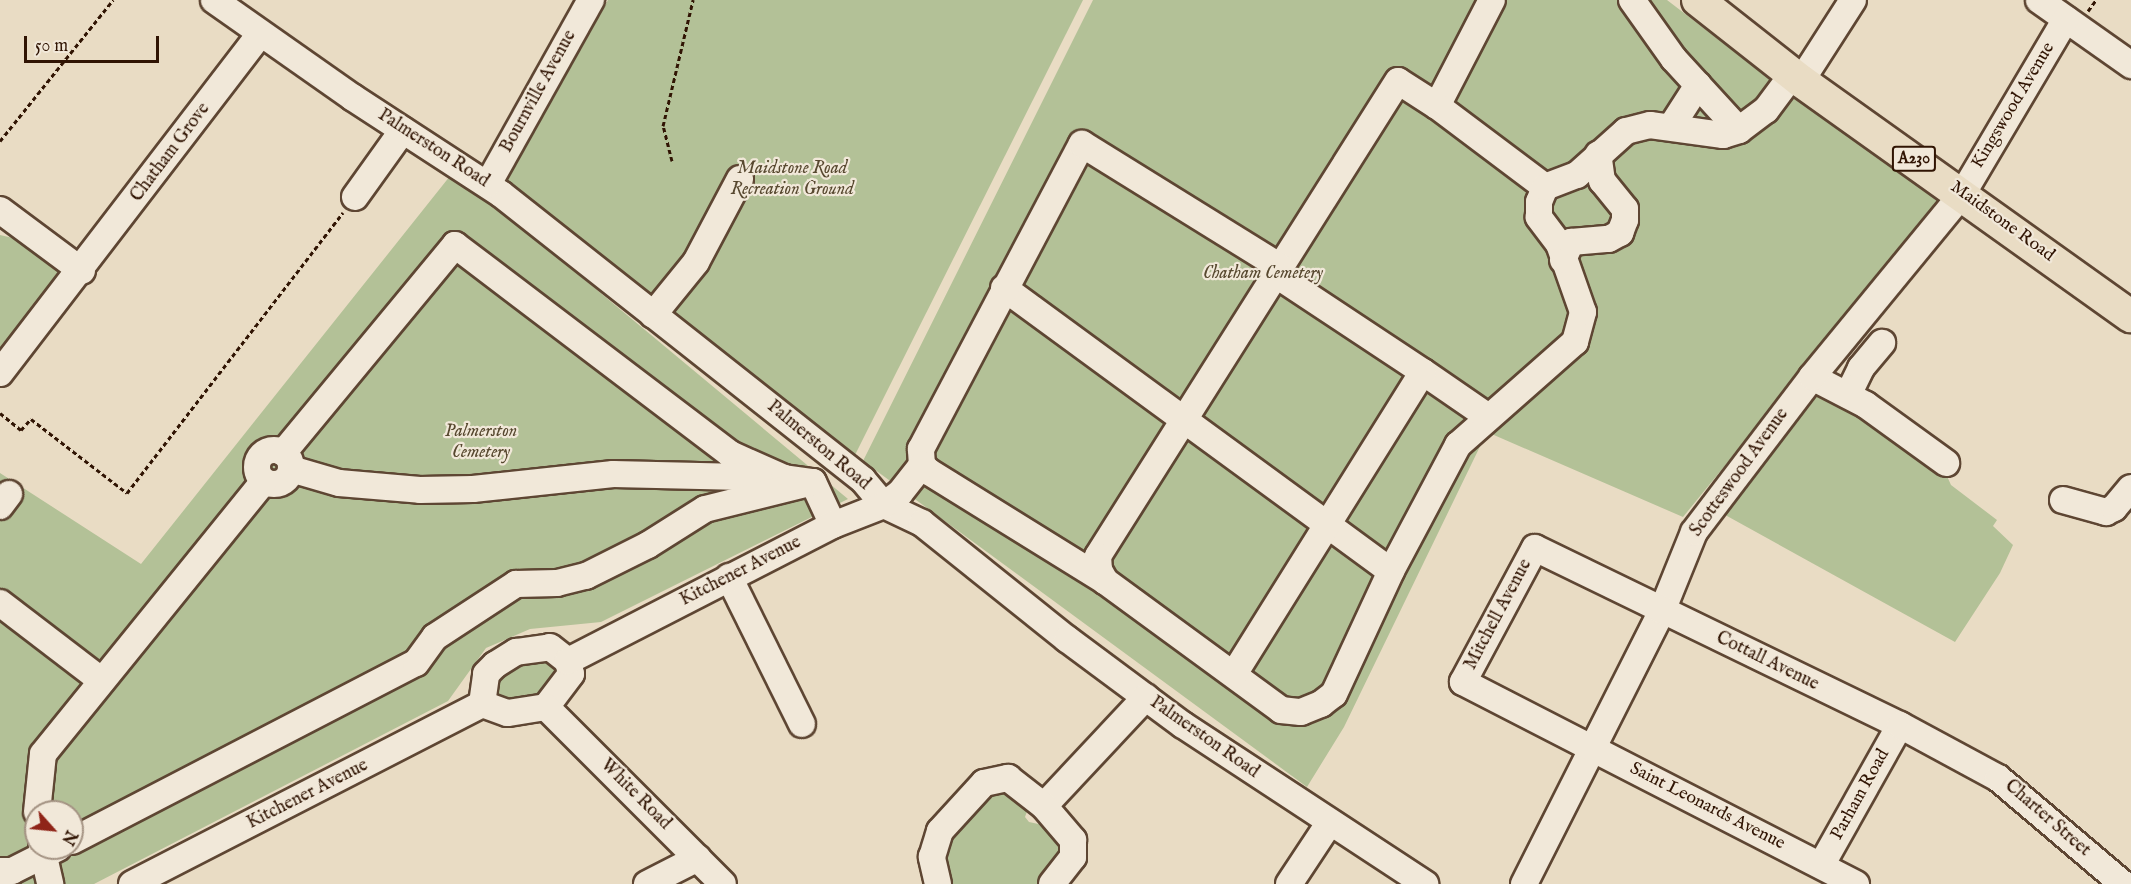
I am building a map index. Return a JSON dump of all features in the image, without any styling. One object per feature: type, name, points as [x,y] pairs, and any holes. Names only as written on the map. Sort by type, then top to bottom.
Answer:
[{"type":"main road","name":"Maidstone Road","points":[[1698,0],[1797,78],[1963,193],[2131,316]]},
{"type":"street","name":"Palmerston Road","points":[[214,0],[260,34],[488,184],[863,480],[884,505],[922,523],[1146,697],[1259,778],[1425,884]]},
{"type":"street","name":"Bournville Avenue","points":[[488,184],[591,0]]},
{"type":"street","points":[[1437,106],[1492,0]]},
{"type":"street","points":[[1632,0],[1698,85],[1739,130]]},
{"type":"street","points":[[922,465],[1105,581],[1281,710],[1301,712],[1322,704],[1334,694],[1391,571],[1458,445],[1487,416],[1575,342],[1583,312],[1559,244],[1539,217],[1539,202],[1545,187],[1577,175],[1626,131],[1650,125],[1723,135],[1739,130],[1766,110],[1797,78],[1853,0]]},
{"type":"street","points":[[2039,0],[2131,65]]},
{"type":"street","name":"Kingswood Avenue","points":[[1963,193],[2066,19]]},
{"type":"street","name":"Chatham Grove","points":[[0,373],[82,271],[260,34]]},
{"type":"street","points":[[1071,560],[1087,562],[1098,556],[1183,417],[1398,81],[1437,106],[1545,187]]},
{"type":"street","points":[[1671,127],[1698,85]]},
{"type":"street","points":[[355,197],[403,130]]},
{"type":"street","points":[[884,505],[900,493],[922,465],[921,449],[1082,144],[1277,270],[1487,416]]},
{"type":"street","points":[[1563,260],[1571,242],[1609,239],[1620,233],[1625,220],[1625,209],[1602,181],[1598,154]]},
{"type":"street","points":[[653,315],[696,262],[740,179]]},
{"type":"street","name":"Scotteswood Avenue","points":[[1524,884],[1662,611],[1694,532],[1817,370],[1963,193]]},
{"type":"street","points":[[1,213],[82,271]]},
{"type":"street","points":[[38,800],[44,753],[264,481],[280,483],[287,461],[455,245],[730,454],[784,478]]},
{"type":"street","points":[[1004,288],[1391,571]]},
{"type":"street","points":[[1848,395],[1862,368],[1882,343]]},
{"type":"street","points":[[1817,370],[1848,395],[1946,463]]},
{"type":"street","points":[[1234,674],[1325,524],[1423,372]]},
{"type":"street","points":[[287,461],[339,483],[420,490],[473,489],[613,474],[784,478],[813,482]]},
{"type":"street","points":[[813,482],[833,525]]},
{"type":"street","points":[[84,835],[416,663],[435,637],[481,603],[516,584],[557,584],[586,576],[648,545],[705,509],[813,482]]},
{"type":"street","points":[[2062,500],[2106,512],[2114,508],[2131,488]]},
{"type":"street","name":"Kitchener Avenue","points":[[568,661],[833,525],[884,505]]},
{"type":"street","name":"Cottall Avenue","points":[[1535,548],[1900,725],[1998,778]]},
{"type":"street","name":"Mitchell Avenue","points":[[1463,682],[1535,548]]},
{"type":"street","points":[[1098,556],[1099,570],[1105,581]]},
{"type":"street","points":[[729,577],[802,724]]},
{"type":"street","points":[[0,603],[102,681]]},
{"type":"street","points":[[550,646],[568,661],[571,674],[546,707],[507,713],[482,704],[486,674],[516,652],[550,646]]},
{"type":"street","name":"Saint Leonards Avenue","points":[[1463,682],[1593,750],[1822,864],[1856,884]]},
{"type":"street","points":[[1044,806],[1146,697]]},
{"type":"street","name":"Kitchener Avenue","points":[[132,884],[482,704]]},
{"type":"street","name":"White Road","points":[[546,707],[723,884]]},
{"type":"street","name":"Parham Road","points":[[1822,864],[1900,725]]},
{"type":"street","points":[[938,884],[932,857],[934,843],[940,831],[984,783],[1008,778],[1044,806],[1073,840],[1073,857],[1052,884]]},
{"type":"street","name":"Charter Street","points":[[1998,778],[2123,884]]},
{"type":"street","points":[[1289,884],[1330,822]]},
{"type":"street","points":[[647,884],[698,858]]},
{"type":"street","points":[[0,871],[12,871],[31,860]]},
{"type":"street","points":[[49,860],[50,884]]},
{"type":"path","points":[[0,141],[113,0]]},
{"type":"path","points":[[672,161],[663,126],[693,0]]},
{"type":"path","points":[[660,109],[668,107]]},
{"type":"path","points":[[0,413],[21,430],[31,419],[128,493],[355,197]]},
{"type":"green space","name":"Maidstone Road Recreation Ground","points":[[608,0],[1083,0],[852,461],[507,180]]},
{"type":"green space","name":"Chatham Cemetery","points":[[1093,0],[1667,0],[1796,99],[1943,198],[1683,517],[1487,432],[1344,727],[1307,787],[863,461]]},
{"type":"green space","name":"Palmerston Cemetery","points":[[454,171],[848,499],[601,622],[530,629],[486,648],[448,701],[94,884],[0,884],[0,473],[141,564]]},
{"type":"green space","points":[[0,235],[26,241],[60,271],[60,283],[0,360]]},
{"type":"green space","points":[[1817,392],[1844,404],[1946,474],[1951,485],[1997,520],[1993,526],[2013,545],[2000,573],[1955,642],[1718,511]]},
{"type":"green space","points":[[537,659],[553,665],[556,679],[546,692],[500,708],[491,688],[495,680]]},
{"type":"green space","points":[[1000,785],[1030,803],[1025,817],[1029,822],[1043,825],[1049,822],[1066,848],[1042,884],[945,884],[944,834]]}]
